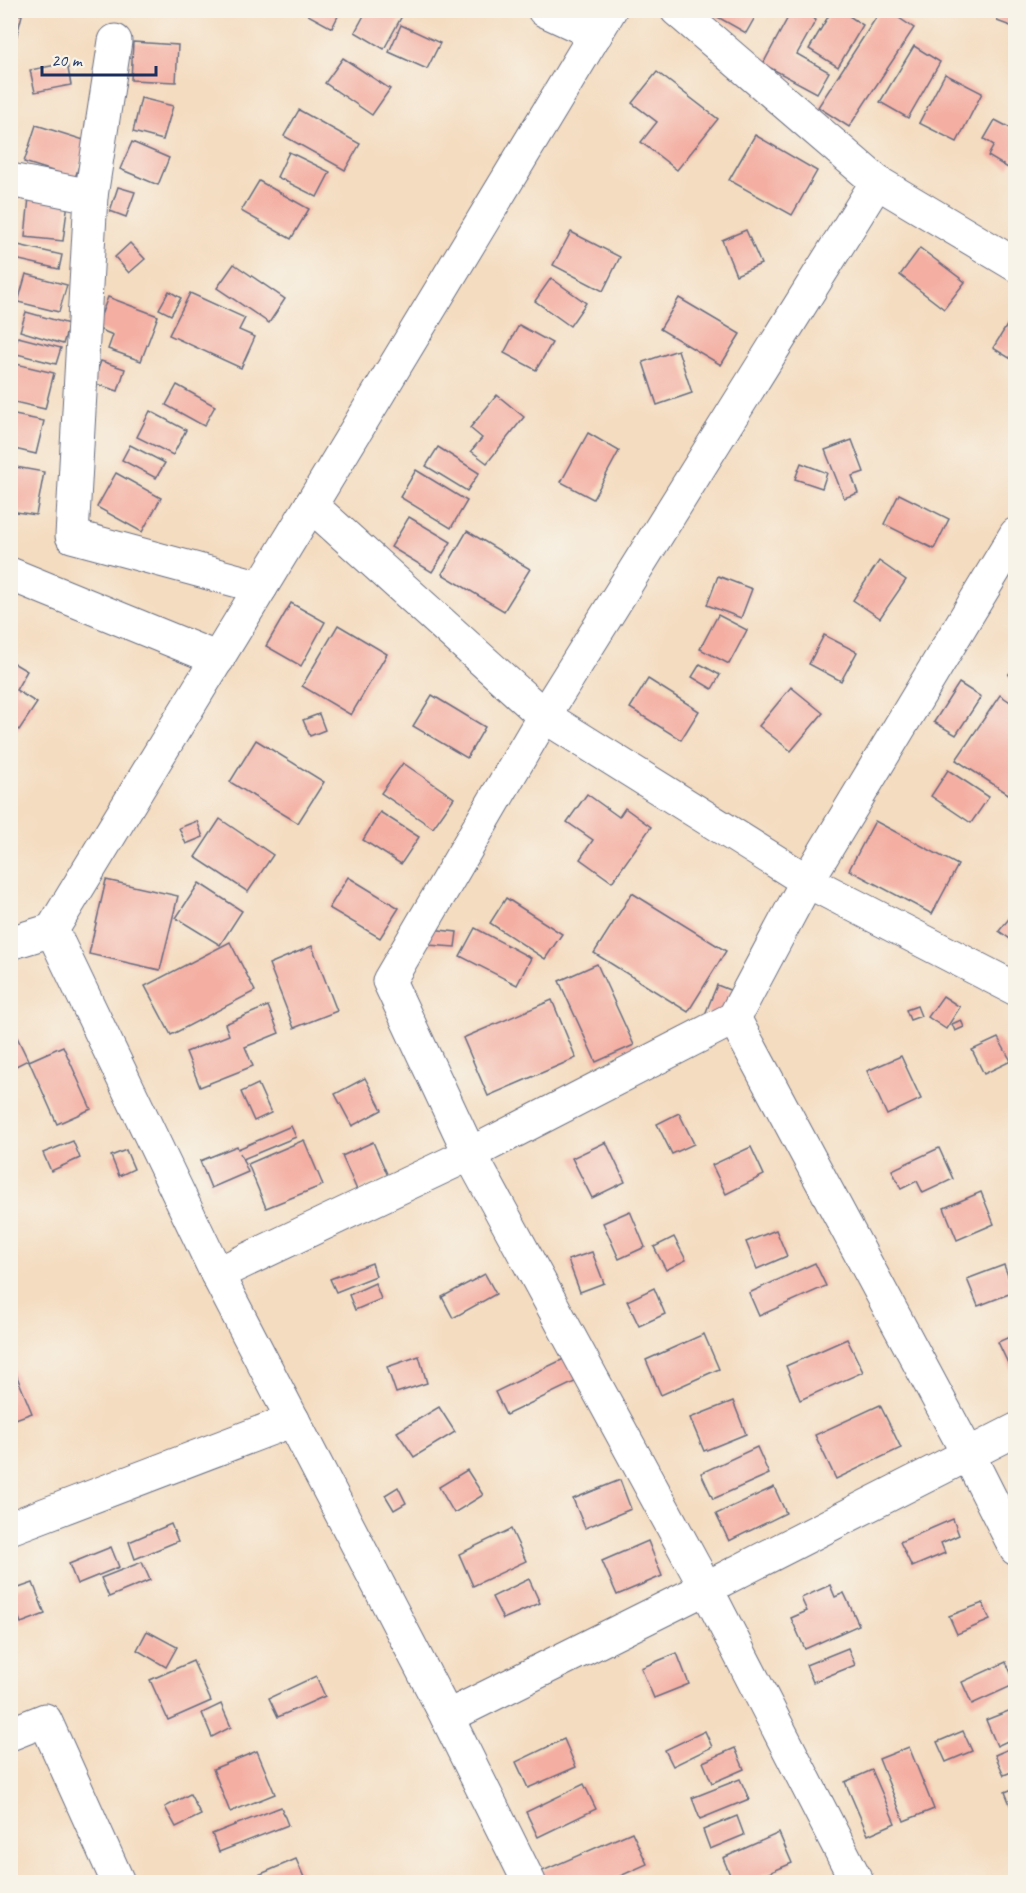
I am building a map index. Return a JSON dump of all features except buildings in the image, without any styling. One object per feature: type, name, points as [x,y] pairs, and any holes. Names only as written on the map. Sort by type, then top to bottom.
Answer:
[{"type":"street","points":[[10,943],[52,930],[603,22],[544,10]]},
{"type":"street","points":[[676,10],[877,182],[1016,265]]},
{"type":"street","points":[[115,41],[91,196],[72,537],[261,587]]},
{"type":"street","points":[[10,180],[91,196]]},
{"type":"street","points":[[857,1882],[706,1588],[470,1154],[389,981],[544,716],[877,182]]},
{"type":"street","points":[[311,506],[544,716],[807,881],[1016,988]]},
{"type":"street","points":[[217,1274],[470,1154],[734,1018],[807,881],[1016,534]]},
{"type":"street","points":[[10,574],[218,659]]},
{"type":"street","points":[[52,930],[217,1274],[447,1717],[529,1882]]},
{"type":"street","points":[[734,1018],[969,1454],[1016,1549]]},
{"type":"street","points":[[10,1528],[293,1420]]},
{"type":"street","points":[[447,1717],[1016,1430]]},
{"type":"street","points":[[10,1734],[45,1720],[118,1882]]}]
